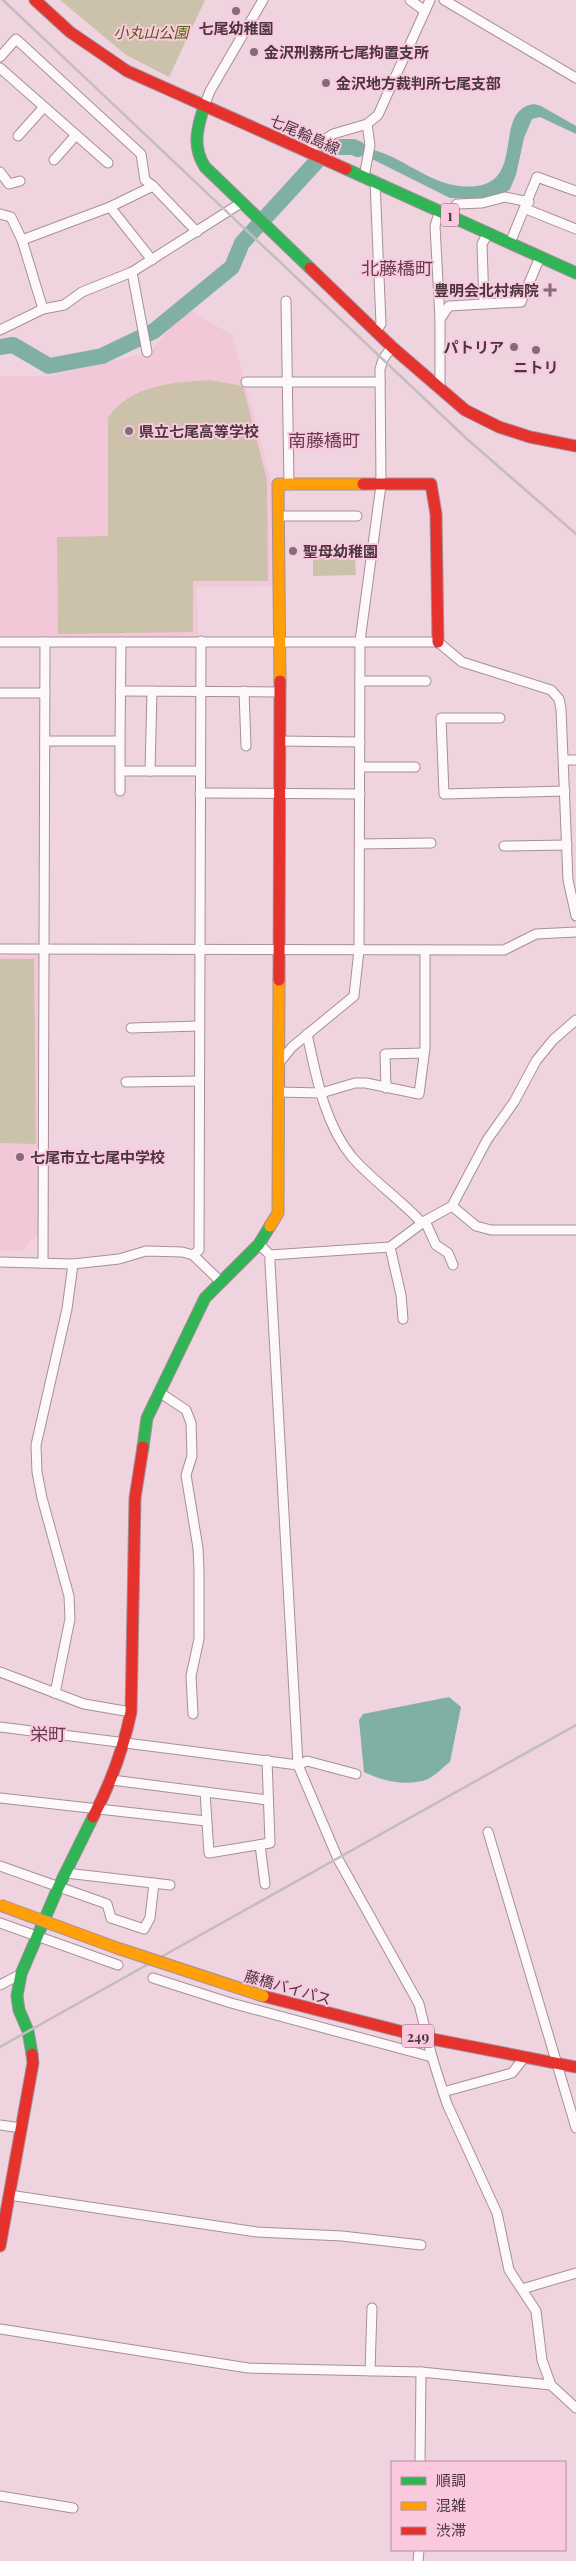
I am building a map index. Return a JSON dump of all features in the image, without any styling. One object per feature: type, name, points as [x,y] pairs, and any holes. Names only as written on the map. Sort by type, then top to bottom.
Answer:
[{"type":"main road","name":"七尾輪島線","points":[[35,0],[70,32],[111,61],[204,107],[329,161],[576,273]]},
{"type":"main road","points":[[204,107],[196,132],[198,156],[208,171],[392,347],[465,410],[499,427],[530,437],[576,446]]},
{"type":"main road","points":[[0,2246],[33,2063],[28,2031],[19,2010],[17,1996],[21,1974],[58,1888],[112,1780],[125,1742],[131,1712],[134,1641],[135,1498],[147,1418],[205,1298],[259,1244],[278,1213],[280,642],[278,484],[431,484],[436,514],[438,642]]},
{"type":"main road","name":"藤橋バイパス","points":[[0,1905],[117,1948],[263,1996],[427,2038],[576,2067]]},
{"type":"street","points":[[204,107],[210,91],[263,0]]},
{"type":"street","points":[[410,0],[426,11]]},
{"type":"street","points":[[308,152],[333,134],[367,124],[383,107],[430,0]]},
{"type":"street","points":[[444,0],[576,78]]},
{"type":"street","points":[[0,58],[16,39],[141,154],[145,180],[154,186],[197,232]]},
{"type":"street","points":[[0,68],[108,163]]},
{"type":"street","points":[[18,136],[44,107]]},
{"type":"street","points":[[364,177],[370,145],[367,124]]},
{"type":"street","points":[[54,160],[76,135]]},
{"type":"street","points":[[0,172],[9,184],[20,180]]},
{"type":"street","points":[[510,243],[537,177],[576,191]]},
{"type":"street","points":[[375,182],[381,324],[376,331]]},
{"type":"street","points":[[22,240],[110,207],[154,186]]},
{"type":"street","points":[[440,388],[440,320],[435,226],[445,213],[457,204],[482,203],[504,196],[576,229]]},
{"type":"street","points":[[0,330],[43,309],[64,306],[82,292],[132,272],[241,203]]},
{"type":"street","points":[[110,207],[152,260]]},
{"type":"street","points":[[0,214],[11,217],[22,240],[43,309]]},
{"type":"street","points":[[484,304],[482,244],[488,233]]},
{"type":"street","points":[[440,320],[448,306],[521,302],[540,257]]},
{"type":"street","points":[[132,272],[146,348]]},
{"type":"street","points":[[286,301],[289,485]]},
{"type":"street","points":[[280,1063],[285,1054],[307,1034],[354,996],[359,950],[360,641],[381,485],[380,382],[384,359],[392,347]]},
{"type":"street","points":[[246,382],[380,382]]},
{"type":"street","points":[[278,516],[357,516]]},
{"type":"street","points":[[193,1255],[199,1250],[200,641]]},
{"type":"street","points":[[0,642],[438,642],[462,662],[551,690],[559,699],[561,709],[570,851],[568,880],[576,916]]},
{"type":"street","points":[[43,1263],[45,642]]},
{"type":"street","points":[[120,791],[121,642]]},
{"type":"street","points":[[360,681],[426,681]]},
{"type":"street","points":[[120,691],[280,692]]},
{"type":"street","points":[[150,771],[152,691]]},
{"type":"street","points":[[244,692],[246,746]]},
{"type":"street","points":[[0,694],[45,693]]},
{"type":"street","points":[[500,718],[441,718],[444,794],[565,791]]},
{"type":"street","points":[[45,741],[120,741]]},
{"type":"street","points":[[280,742],[360,742]]},
{"type":"street","points":[[564,760],[576,760]]},
{"type":"street","points":[[360,767],[415,767]]},
{"type":"street","points":[[120,771],[200,771]]},
{"type":"street","points":[[200,794],[360,794]]},
{"type":"street","points":[[360,844],[431,843]]},
{"type":"street","points":[[504,846],[570,851]]},
{"type":"street","points":[[0,949],[504,950],[536,934],[576,932]]},
{"type":"street","points":[[278,1092],[321,1093],[355,1083],[366,1083],[419,1094],[424,1053],[425,950]]},
{"type":"street","points":[[270,1256],[390,1247],[424,1222],[452,1206],[488,1140],[514,1102],[536,1061],[553,1040],[576,1020]]},
{"type":"street","points":[[131,1028],[199,1026]]},
{"type":"street","points":[[307,1034],[321,1093],[338,1136],[352,1156],[424,1222],[436,1245],[448,1253],[453,1265]]},
{"type":"street","points":[[386,1088],[385,1054],[424,1053]]},
{"type":"street","points":[[126,1082],[199,1081]]},
{"type":"street","points":[[452,1206],[476,1226],[491,1230],[576,1230]]},
{"type":"street","points":[[259,1244],[270,1256],[298,1766],[338,1859],[419,2004],[442,2092],[497,2213],[509,2270],[536,2311],[542,2360],[551,2385],[576,2408]]},
{"type":"street","points":[[390,1247],[401,1295],[403,1319]]},
{"type":"street","points":[[0,1262],[73,1264],[119,1259],[146,1251],[182,1252],[193,1255],[220,1281]]},
{"type":"street","points":[[55,1692],[70,1619],[69,1596],[42,1498],[37,1472],[36,1445],[67,1309],[73,1264]]},
{"type":"street","points":[[159,1392],[186,1410],[191,1423],[192,1456],[186,1475],[198,1548],[199,1571],[199,1639],[191,1676],[194,1714]]},
{"type":"street","points":[[0,1672],[84,1704],[131,1712]]},
{"type":"street","points":[[0,1728],[267,1760],[298,1766],[307,1761],[356,1774]]},
{"type":"street","points":[[204,1792],[209,1853],[270,1844],[267,1760]]},
{"type":"street","points":[[112,1780],[268,1800]]},
{"type":"street","points":[[0,1798],[206,1821]]},
{"type":"street","points":[[488,1832],[576,2128]]},
{"type":"street","points":[[260,1845],[265,1884]]},
{"type":"street","points":[[0,1866],[107,1904],[111,1918],[144,1929],[150,1918],[154,1883]]},
{"type":"street","points":[[66,1873],[170,1885]]},
{"type":"street","points":[[0,1923],[118,1965]]},
{"type":"street","points":[[0,1985],[21,1974]]},
{"type":"street","points":[[153,1978],[231,2003],[432,2057]]},
{"type":"street","points":[[442,2092],[512,2073],[524,2058]]},
{"type":"street","points":[[0,2125],[21,2128]]},
{"type":"street","points":[[9,2195],[257,2232],[342,2236],[421,2245]]},
{"type":"street","points":[[522,2290],[576,2273]]},
{"type":"street","points":[[370,2371],[372,2308]]},
{"type":"street","points":[[0,2329],[248,2368],[421,2372],[551,2385]]},
{"type":"street","points":[[420,2461],[421,2372]]},
{"type":"street","points":[[0,2496],[73,2508]]},
{"type":"shaded area","points":[[534,104],[576,126],[576,134],[540,117],[532,119],[524,138],[516,175],[510,189],[504,194],[485,199],[450,198],[358,152],[333,146],[348,145],[374,150],[449,184],[476,186],[491,181],[500,172],[505,159],[514,119],[522,109]]},
{"type":"shaded area","name":"県立七尾高等学校","points":[[187,309],[232,335],[273,487],[274,586],[197,587],[198,637],[0,640],[0,376],[51,376],[150,352]]},
{"type":"shaded area","name":"七尾市立七尾中学校","points":[[0,956],[38,956],[40,1231],[22,1251],[0,1251]]},
{"type":"shaded area","points":[[449,1697],[461,1707],[450,1762],[428,1779],[412,1783],[395,1782],[364,1772],[359,1720],[363,1714]]},
{"type":"green space","name":"小丸山公園","points":[[60,0],[205,0],[169,77],[126,55]]},
{"type":"green space","points":[[210,380],[243,386],[267,480],[268,581],[193,581],[193,632],[58,634],[57,537],[108,536],[108,418],[128,398],[153,387]]},
{"type":"green space","points":[[355,553],[356,575],[313,576],[313,554]]},
{"type":"green space","points":[[0,959],[34,959],[36,1144],[0,1143]]},
{"type":"waterway","points":[[0,347],[13,345],[49,366],[102,356],[154,331],[232,267],[242,243],[318,160],[336,147],[353,147],[358,149]]},
{"type":"railway","points":[[3,0],[467,439],[576,534]]},
{"type":"railway","points":[[0,2047],[576,1725]]},
{"type":"traffic: fast","points":[[204,107],[199,122],[197,145],[205,167],[310,268]]},
{"type":"traffic: fast","points":[[346,169],[576,273]]},
{"type":"traffic: fast","points":[[143,1447],[147,1418],[205,1298],[259,1244],[270,1226]]},
{"type":"traffic: fast","points":[[32,2054],[28,2031],[19,2010],[17,1996],[21,1974],[58,1888],[93,1817]]},
{"type":"traffic: slow","points":[[280,681],[278,484],[363,484]]},
{"type":"traffic: slow","points":[[270,1226],[278,1213],[279,980]]},
{"type":"traffic: slow","points":[[0,1905],[117,1948],[263,1996]]},
{"type":"traffic: jam","points":[[35,0],[70,32],[127,71],[346,169]]},
{"type":"traffic: jam","points":[[310,268],[392,347],[465,410],[499,427],[530,437],[576,446]]},
{"type":"traffic: jam","points":[[363,484],[431,484],[436,514],[438,642]]},
{"type":"traffic: jam","points":[[279,980],[280,681]]},
{"type":"traffic: jam","points":[[93,1817],[116,1766],[131,1712],[135,1498],[143,1447]]},
{"type":"traffic: jam","points":[[263,1996],[427,2038],[576,2067]]},
{"type":"traffic: jam","points":[[0,2246],[33,2063],[32,2054]]},
{"type":"place","name":"七尾幼稚園","points":[[236,11]]},
{"type":"place","name":"金沢刑務所七尾拘置支所","points":[[254,52]]},
{"type":"place","name":"金沢地方裁判所七尾支部","points":[[326,83]]},
{"type":"place","name":"豊明会北村病院","points":[[550,290]]},
{"type":"place","name":"パトリア","points":[[514,347]]},
{"type":"place","name":"ニトリ","points":[[536,350]]},
{"type":"place","name":"県立七尾高等学校","points":[[129,431]]},
{"type":"place","name":"聖母幼稚園","points":[[293,551]]},
{"type":"place","name":"七尾市立七尾中学校","points":[[20,1157]]},
{"type":"district","name":"北藤橋町","points":[[397,268]]},
{"type":"district","name":"南藤橋町","points":[[324,440]]},
{"type":"district","name":"栄町","points":[[48,1734]]}]
